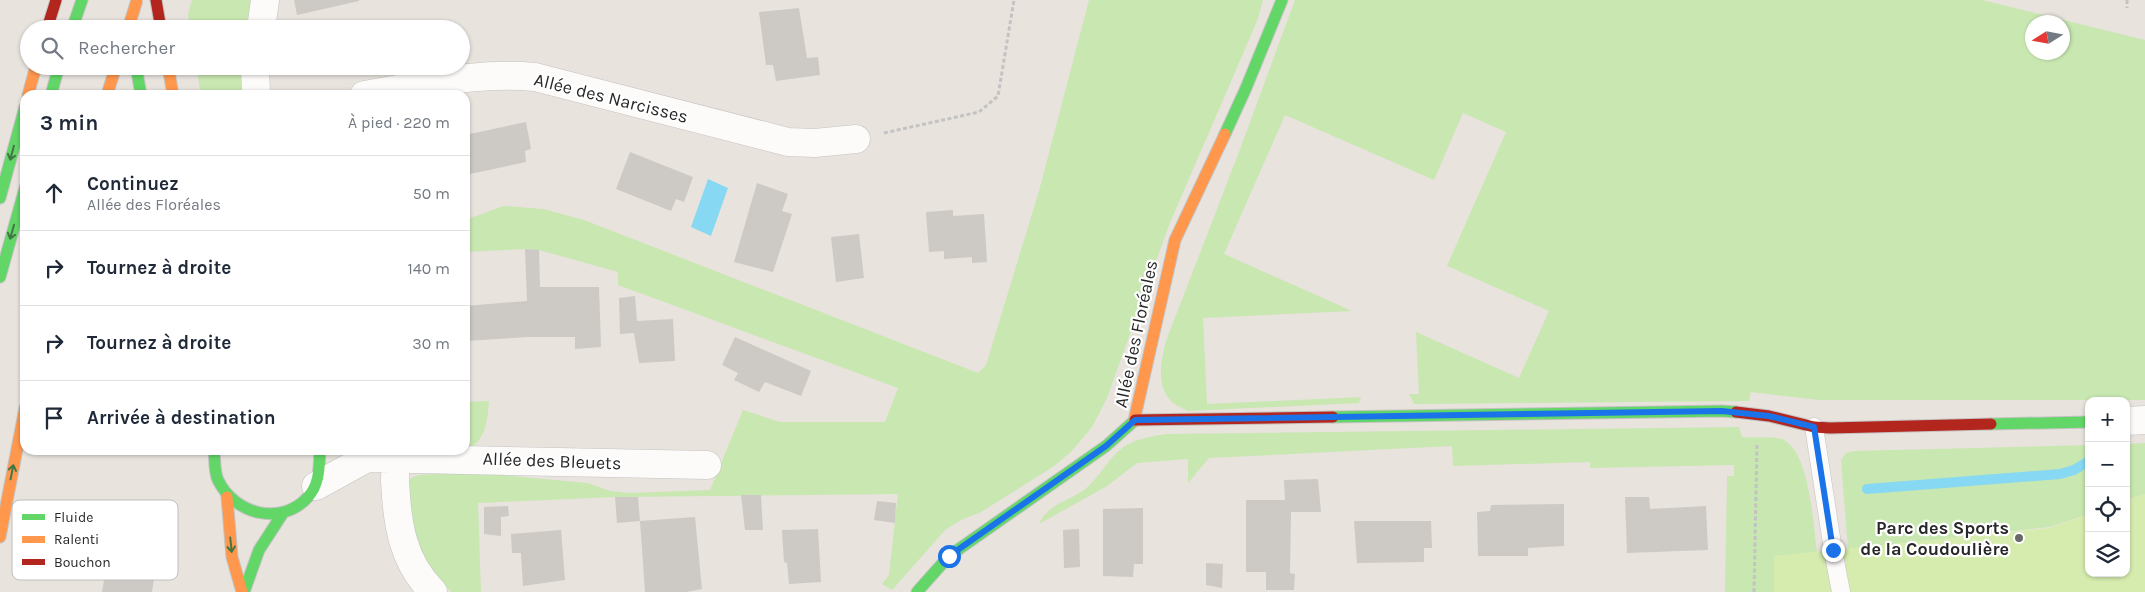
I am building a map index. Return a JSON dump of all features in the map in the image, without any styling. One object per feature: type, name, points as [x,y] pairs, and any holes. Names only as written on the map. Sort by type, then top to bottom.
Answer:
[{"type":"main road","points":[[49,20],[56,0]]},
{"type":"main road","points":[[75,20],[82,0]]},
{"type":"main road","points":[[124,0],[127,20]]},
{"type":"main road","points":[[131,20],[137,0]]},
{"type":"main road","points":[[156,0],[159,20]]},
{"type":"main road","name":"Allée des Floréales","points":[[917,592],[949,556],[1106,446],[1135,420],[1174,240],[1246,88],[1282,0]]},
{"type":"main road","points":[[29,90],[34,75]]},
{"type":"main road","points":[[52,90],[57,75]]},
{"type":"main road","points":[[109,90],[114,75]]},
{"type":"main road","points":[[138,75],[140,90]]},
{"type":"main road","points":[[170,75],[172,90]]},
{"type":"main road","points":[[0,198],[20,125]]},
{"type":"main road","points":[[0,277],[20,206]]},
{"type":"main road","points":[[1135,420],[1722,411],[1758,415],[1814,427],[2085,422]]},
{"type":"main road","points":[[0,537],[20,434]]},
{"type":"main road","points":[[214,455],[213,466],[218,483],[227,497],[239,507],[253,513],[268,515],[283,512],[297,506],[309,496],[316,486],[321,468],[320,455]]},
{"type":"main road","points":[[227,497],[232,557],[243,592]]},
{"type":"main road","points":[[243,592],[254,557],[266,534],[283,512]]},
{"type":"street","points":[[262,20],[265,0]]},
{"type":"street","name":"Allée des Narcisses","points":[[394,90],[482,75],[508,74],[535,77],[788,142],[815,143],[856,139]]},
{"type":"street","points":[[255,75],[256,90]]},
{"type":"street","points":[[2130,421],[2145,420]]},
{"type":"street","name":"Allée des Bleuets","points":[[316,486],[358,455]]},
{"type":"street","points":[[396,455],[395,478],[398,525],[408,558],[433,592]]},
{"type":"street","name":"Allée des Bleuets","points":[[424,455],[707,465]]},
{"type":"lane","points":[[1814,427],[1841,592]]},
{"type":"path","points":[[856,139],[979,112],[991,103],[998,96],[1014,0]]},
{"type":"path","points":[[2127,0],[2127,8]]},
{"type":"path","points":[[1754,592],[1758,415]]},
{"type":"green space","points":[[192,0],[260,0],[257,20],[189,20],[188,14]]},
{"type":"green space","points":[[1089,0],[1263,0],[1257,21],[1169,225],[1107,398],[1092,427],[1071,452],[1054,466],[981,512],[961,520],[945,530],[892,590],[882,584],[889,575],[898,494],[615,497],[478,503],[481,592],[451,592],[422,556],[411,525],[407,498],[411,478],[419,475],[468,472],[587,483],[611,491],[629,493],[710,490],[743,410],[780,422],[885,422],[898,388],[618,285],[618,272],[539,250],[470,252],[470,218],[504,206],[543,209],[584,220],[978,373],[986,365],[1039,191]]},
{"type":"green space","points":[[1295,0],[1982,0],[2043,15],[2025,15],[2025,60],[2070,60],[2070,22],[2145,40],[2145,400],[2130,400],[2130,397],[2085,397],[2085,400],[1819,400],[1751,392],[1749,401],[1414,404],[1409,394],[1419,394],[1416,332],[1519,378],[1549,311],[1447,266],[1506,132],[1463,113],[1434,180],[1285,115],[1224,254],[1352,311],[1203,318],[1207,404],[1361,397],[1359,403],[1188,411],[1171,401],[1163,388],[1161,372],[1166,341]]},
{"type":"green space","points":[[198,75],[251,75],[250,90],[200,90]]},
{"type":"green space","points":[[489,401],[486,424],[482,436],[470,449],[470,402]]},
{"type":"green space","points":[[1739,427],[1742,437],[1780,439],[1793,448],[1800,460],[1809,491],[1817,552],[1774,556],[1774,592],[1725,592],[1727,476],[1734,476],[1734,465],[1590,468],[1590,462],[1453,466],[1452,446],[1209,458],[1188,483],[1188,459],[1137,463],[1107,486],[1039,524],[1047,512],[1090,485],[1121,449],[1142,439],[1167,434]]},
{"type":"green space","points":[[2145,443],[2145,494],[2130,499],[2130,487],[2130,444]]},
{"type":"green space","points":[[2085,445],[2085,515],[2049,527],[1848,549],[1841,460],[1846,453],[1855,451]]},
{"type":"green space","name":"Parc des Sports de la Coudoulière","points":[[2145,494],[2145,592],[1774,592],[1774,556],[2049,528],[2085,515],[2085,577],[2130,577],[2130,499]]},
{"type":"water","points":[[708,179],[728,188],[711,236],[691,227]]},
{"type":"building","points":[[294,0],[359,0],[359,1],[297,15]]},
{"type":"building","points":[[799,8],[807,58],[818,57],[820,75],[776,81],[773,65],[766,65],[759,12]]},
{"type":"building","points":[[526,122],[531,149],[525,151],[526,162],[470,174],[470,134]]},
{"type":"building","points":[[630,152],[693,177],[684,202],[676,199],[671,211],[616,189]]},
{"type":"building","points":[[757,183],[788,194],[782,211],[792,214],[773,272],[734,262]]},
{"type":"building","points":[[953,210],[953,216],[984,214],[987,262],[972,263],[972,257],[944,259],[944,251],[929,252],[926,212]]},
{"type":"building","points":[[859,234],[864,278],[836,282],[831,237]]},
{"type":"building","points":[[525,249],[539,250],[540,287],[599,287],[601,347],[575,349],[575,337],[528,337],[470,341],[470,306],[527,301]]},
{"type":"building","points":[[635,296],[637,321],[673,319],[675,361],[639,363],[634,333],[620,334],[619,298]]},
{"type":"building","points":[[735,337],[811,371],[801,396],[765,382],[759,392],[734,380],[738,373],[722,365]]},
{"type":"building","points":[[1318,479],[1321,512],[1291,512],[1290,573],[1295,574],[1294,590],[1266,590],[1266,572],[1246,572],[1246,500],[1285,500],[1284,480]]},
{"type":"building","points":[[741,495],[761,495],[763,530],[745,530]]},
{"type":"building","points":[[615,497],[638,497],[640,521],[617,523]]},
{"type":"building","points":[[1625,497],[1649,497],[1650,509],[1706,506],[1708,550],[1627,553]]},
{"type":"building","points":[[877,501],[896,503],[895,523],[874,520]]},
{"type":"building","points":[[1564,504],[1564,546],[1528,548],[1528,556],[1478,556],[1477,512],[1490,511],[1491,505]]},
{"type":"building","points":[[508,506],[509,516],[501,517],[501,536],[484,534],[484,507]]},
{"type":"building","points":[[1143,508],[1143,564],[1134,564],[1133,577],[1103,576],[1103,509]]},
{"type":"building","points":[[695,517],[702,589],[686,592],[645,592],[640,521]]},
{"type":"building","points":[[1354,521],[1431,521],[1432,548],[1424,548],[1424,562],[1357,563]]},
{"type":"building","points":[[818,529],[821,582],[789,584],[787,563],[784,562],[782,530]]},
{"type":"building","points":[[1079,529],[1080,567],[1064,568],[1063,530]]},
{"type":"building","points":[[561,530],[565,580],[523,586],[521,553],[512,553],[511,534]]},
{"type":"building","points":[[1206,563],[1223,564],[1222,588],[1206,585]]},
{"type":"building","points":[[104,580],[154,580],[152,592],[102,592]]},
{"type":"waterway","points":[[1867,489],[2060,474],[2074,470],[2085,463]]},
{"type":"traffic: fast","points":[[75,20],[82,0]]},
{"type":"traffic: fast","points":[[1225,134],[1282,0]]},
{"type":"traffic: fast","points":[[52,90],[57,75]]},
{"type":"traffic: fast","points":[[138,75],[140,90]]},
{"type":"traffic: fast","points":[[0,198],[20,125]]},
{"type":"traffic: fast","points":[[0,277],[20,206]]},
{"type":"traffic: fast","points":[[1333,417],[1736,412]]},
{"type":"traffic: fast","points":[[917,592],[949,556],[1106,446],[1134,421]]},
{"type":"traffic: fast","points":[[1991,424],[2085,422]]},
{"type":"traffic: fast","points":[[214,455],[217,477],[225,492],[246,508],[272,514],[285,512],[297,506],[308,497],[315,487],[320,455]]},
{"type":"traffic: fast","points":[[244,592],[259,550],[283,513]]},
{"type":"traffic: slow","points":[[131,20],[137,0]]},
{"type":"traffic: slow","points":[[29,90],[34,75]]},
{"type":"traffic: slow","points":[[109,90],[113,75]]},
{"type":"traffic: slow","points":[[170,75],[172,90]]},
{"type":"traffic: slow","points":[[1134,421],[1175,240],[1225,134]]},
{"type":"traffic: slow","points":[[0,537],[20,434]]},
{"type":"traffic: slow","points":[[227,497],[232,557],[242,592]]},
{"type":"traffic: jam","points":[[50,20],[56,0]]},
{"type":"traffic: jam","points":[[156,0],[159,20]]},
{"type":"traffic: jam","points":[[1736,412],[1769,416],[1814,427],[1830,428],[1991,424]]},
{"type":"traffic: jam","points":[[1135,420],[1333,417]]},
{"type":"place","name":"Parc des Sports de la Coudoulière","points":[[2019,538]]},
{"type":"route","points":[[949,556],[1106,446],[1135,420],[1722,411],[1769,416],[1814,427],[1833,550]]}]
